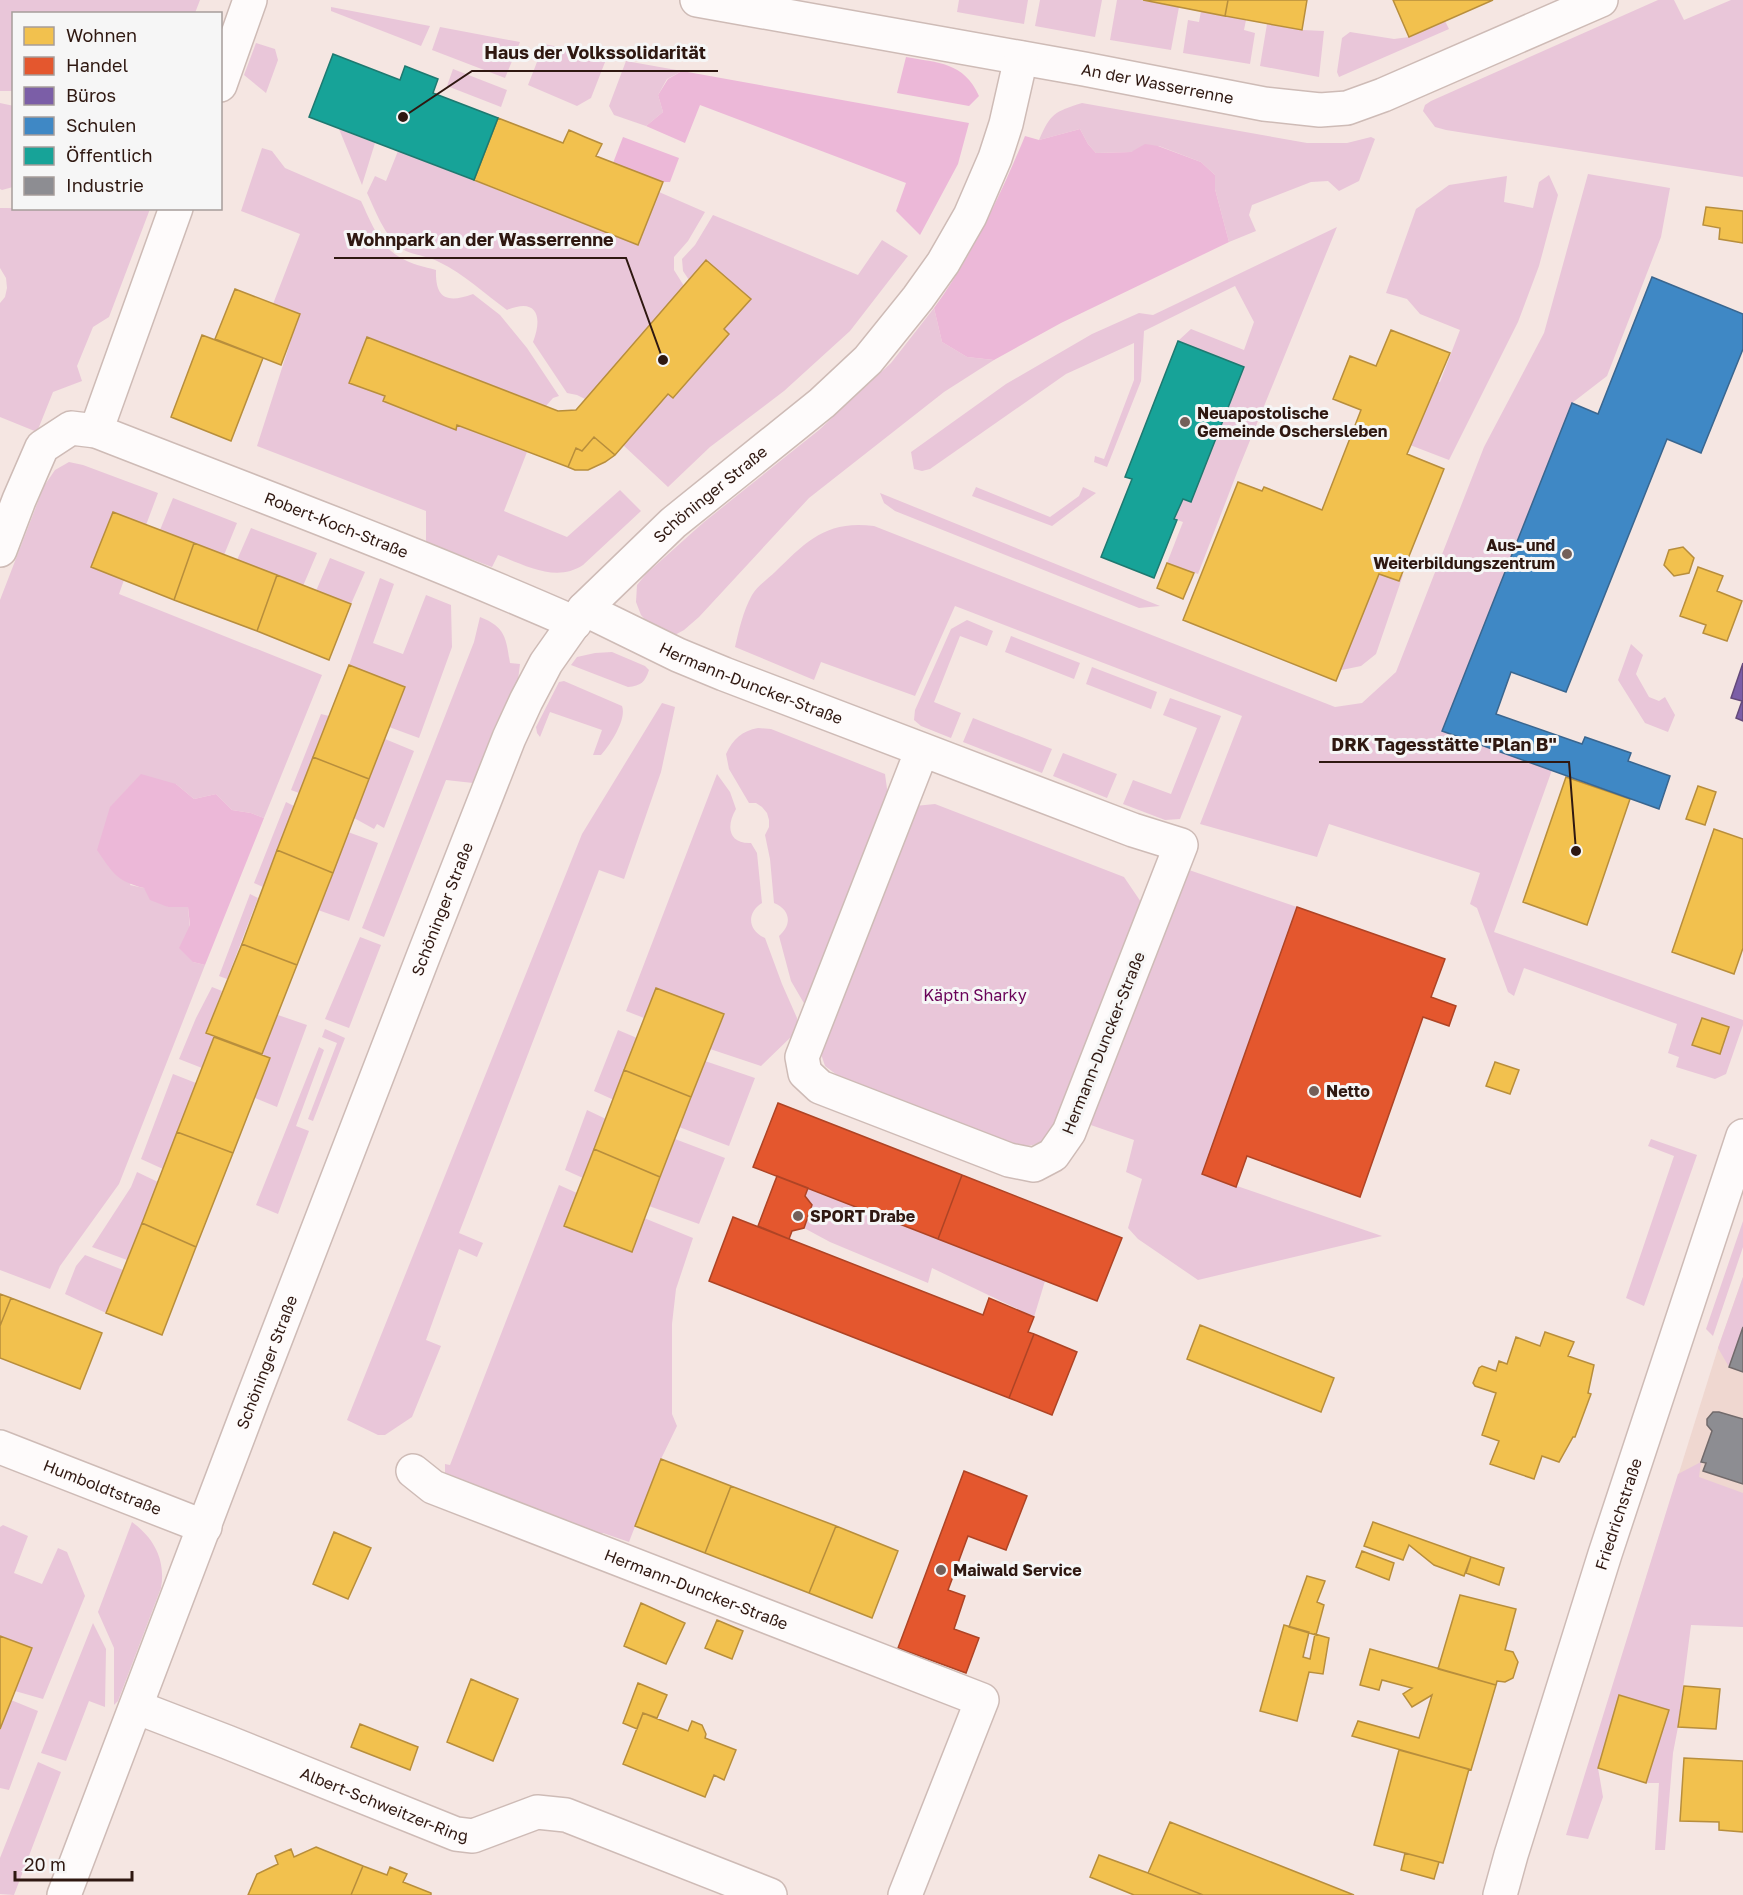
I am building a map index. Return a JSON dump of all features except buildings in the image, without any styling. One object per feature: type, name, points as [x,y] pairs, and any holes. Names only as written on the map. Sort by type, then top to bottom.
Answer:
[{"type":"street","points":[[222,79],[250,0]]},
{"type":"street","name":"An der Wasserrenne","points":[[697,0],[1264,104],[1320,110],[1347,108],[1383,95],[1601,0]]},
{"type":"street","name":"Schöninger Straße","points":[[64,1895],[252,1400],[509,738],[546,663],[580,616],[673,523],[822,403],[868,360],[897,325],[943,263],[970,216],[1006,124],[1021,58]]},
{"type":"street","points":[[96,431],[175,210]]},
{"type":"street","name":"Robert-Koch-Straße","points":[[0,550],[42,447],[71,428],[96,431],[488,585],[580,616]]},
{"type":"street","name":"Hermann-Duncker-Straße","points":[[580,616],[922,750],[1133,830],[1181,845],[1070,1132],[1053,1155],[1034,1165],[1009,1160],[820,1087],[805,1073],[802,1057],[922,750]]},
{"type":"street","name":"Friedrichstraße","points":[[1500,1895],[1510,1855],[1608,1544],[1743,1136]]},
{"type":"street","name":"Humboldtstraße","points":[[0,1447],[205,1527]]},
{"type":"street","name":"Hermann-Duncker-Straße","points":[[413,1471],[434,1487],[982,1700],[905,1895]]},
{"type":"street","name":"Albert-Schweitzer-Ring","points":[[136,1707],[456,1834],[473,1836],[537,1812],[566,1815],[770,1895]]},
{"type":"shaded area","points":[[906,57],[939,63],[958,70],[966,76],[979,96],[969,106],[897,93]]},
{"type":"shaded area","points":[[682,71],[969,123],[958,164],[920,235],[896,211],[906,183],[700,105],[685,143],[646,126],[663,112],[658,95],[668,79]]},
{"type":"shaded area","points":[[1080,129],[1096,153],[1131,152],[1145,144],[1158,146],[1201,162],[1215,175],[1215,189],[1229,242],[1061,323],[994,360],[967,357],[942,342],[934,308],[961,268],[984,225],[1025,136],[1039,140]]},
{"type":"shaded area","points":[[623,137],[679,158],[670,182],[663,182],[613,163]]},
{"type":"shaded area","points":[[141,774],[176,784],[194,799],[216,794],[232,810],[264,818],[205,965],[193,962],[179,948],[190,925],[188,907],[168,907],[150,900],[144,888],[116,875],[97,850],[110,807]]},
{"type":"shaded area","points":[[1743,1277],[1743,1627],[1638,1604],[1718,1348]]},
{"type":"green space","points":[[0,0],[200,0],[195,12],[12,12],[12,91],[0,91]]},
{"type":"green space","points":[[959,0],[1028,0],[1024,24],[957,12]]},
{"type":"green space","points":[[1040,0],[1102,0],[1095,37],[1035,26]]},
{"type":"green space","points":[[1117,0],[1141,0],[1179,7],[1171,50],[1110,40]]},
{"type":"green space","points":[[1658,0],[1674,0],[1684,20],[1731,0],[1743,0],[1743,177],[1446,130],[1435,127],[1423,111],[1425,105],[1431,101]]},
{"type":"green space","points":[[331,7],[430,26],[421,46],[331,11]]},
{"type":"green space","points":[[1201,11],[1246,20],[1244,30],[1255,33],[1250,64],[1183,53],[1188,20],[1199,22]]},
{"type":"green space","points":[[1445,21],[1449,29],[1339,77],[1337,72],[1342,38],[1350,32],[1394,39],[1409,37]]},
{"type":"green space","points":[[1267,24],[1324,31],[1319,77],[1260,66]]},
{"type":"green space","points":[[440,27],[520,42],[505,78],[432,50]]},
{"type":"green space","points":[[256,43],[275,49],[278,60],[266,93],[244,75]]},
{"type":"green space","points":[[544,44],[607,57],[591,98],[577,106],[528,85]]},
{"type":"green space","points":[[626,61],[682,71],[667,79],[658,95],[663,112],[646,126],[614,115],[609,106]]},
{"type":"green space","points":[[453,69],[507,90],[501,107],[447,86]]},
{"type":"green space","points":[[0,103],[12,106],[12,187],[0,189]]},
{"type":"green space","points":[[1082,103],[1307,143],[1347,143],[1371,137],[1375,139],[1359,181],[1339,191],[1328,181],[1311,182],[1252,205],[1249,215],[1256,231],[1229,242],[1215,189],[1215,175],[1201,162],[1159,146],[1131,152],[1096,153],[1080,129],[1039,140],[1054,115]]},
{"type":"green space","points":[[339,129],[375,143],[362,185]]},
{"type":"green space","points":[[262,148],[272,151],[285,168],[361,201],[376,233],[393,253],[409,262],[436,270],[438,288],[445,297],[457,298],[473,294],[500,315],[527,348],[559,396],[553,398],[546,406],[368,337],[350,383],[385,396],[384,401],[455,429],[457,425],[527,452],[504,511],[567,537],[620,490],[641,511],[583,565],[573,570],[551,572],[498,555],[492,567],[426,542],[426,511],[257,446],[299,315],[273,304],[300,234],[241,211]]},
{"type":"green space","points":[[398,151],[638,245],[659,192],[705,212],[688,241],[674,257],[674,270],[684,286],[585,399],[567,393],[533,342],[537,317],[531,308],[525,306],[507,310],[457,272],[434,260],[405,251],[390,237],[367,193],[375,176],[386,181]]},
{"type":"green space","points":[[1588,174],[1670,188],[1661,237],[1607,376],[1572,403],[1442,731],[1552,770],[1494,932],[1743,1020],[1726,1074],[1715,1079],[1676,1067],[1679,1057],[1668,1053],[1677,1024],[1524,968],[1514,996],[1508,992],[1477,908],[1470,904],[1480,873],[1329,824],[1317,857],[1200,824],[1242,716],[955,606],[915,696],[821,662],[814,680],[735,647],[752,595],[797,551],[818,535],[830,530],[843,526],[874,526],[1335,707],[1362,703],[1396,672],[1484,447],[1544,333]]},
{"type":"green space","points":[[1549,175],[1558,195],[1539,266],[1518,322],[1449,460],[1410,445],[1435,381],[1440,382],[1460,330],[1420,314],[1407,299],[1386,293],[1416,209],[1449,185],[1507,176],[1504,202],[1533,208],[1539,182]]},
{"type":"green space","points":[[0,208],[12,208],[12,210],[150,210],[109,317],[93,327],[77,366],[82,381],[53,392],[37,432],[0,417],[0,303],[5,297],[7,288],[6,278],[0,268]]},
{"type":"green space","points":[[713,215],[858,275],[882,240],[908,256],[850,331],[784,391],[710,447],[668,487],[623,445],[668,394],[674,398],[729,334],[724,329],[750,299],[707,260],[689,280],[683,271],[682,259],[695,245]]},
{"type":"green space","points":[[1337,227],[1198,574],[1167,563],[1183,522],[1174,519],[1183,499],[1191,502],[1244,367],[1178,341],[1191,329],[1244,350],[1254,322],[1235,286],[1144,331],[1141,381],[1107,467],[1094,462],[1095,456],[1104,459],[1134,380],[1134,343],[1066,374],[930,469],[922,471],[914,469],[911,452],[1006,384],[1092,334],[1139,313],[1153,315]]},
{"type":"green space","points":[[934,308],[942,342],[967,357],[994,360],[944,392],[809,498],[699,617],[684,630],[673,636],[649,624],[641,615],[636,602],[637,585],[646,574],[704,522],[819,430],[891,363]]},
{"type":"green space","points":[[69,462],[158,493],[146,525],[113,512],[92,567],[124,580],[119,594],[322,675],[264,818],[232,810],[216,794],[194,799],[176,784],[130,885],[144,888],[168,907],[188,907],[193,962],[205,965],[119,1184],[60,1266],[50,1289],[0,1270],[0,600],[44,486],[55,470]]},
{"type":"green space","points":[[976,487],[1050,517],[1079,496],[1083,487],[1096,493],[1052,526],[972,496]]},
{"type":"green space","points":[[880,493],[1160,606],[1139,608],[895,511],[884,503]]},
{"type":"green space","points":[[173,498],[237,523],[224,555],[160,530]]},
{"type":"green space","points":[[251,528],[317,553],[303,586],[237,560]]},
{"type":"green space","points":[[330,558],[365,572],[351,604],[316,591]]},
{"type":"green space","points":[[1379,566],[1403,575],[1376,654],[1361,666],[1332,672]]},
{"type":"green space","points":[[380,578],[394,584],[373,643],[403,654],[426,595],[451,605],[452,647],[419,738],[389,727],[349,665]]},
{"type":"green space","points":[[480,617],[500,630],[510,663],[520,664],[518,680],[494,728],[473,783],[446,780],[384,937],[362,928],[474,642]]},
{"type":"green space","points":[[967,620],[993,631],[987,646],[960,636],[934,702],[961,713],[951,738],[921,726],[914,720],[915,710],[951,629]]},
{"type":"green space","points":[[1011,636],[1080,663],[1074,679],[1005,652]]},
{"type":"green space","points":[[1631,644],[1643,655],[1636,674],[1649,697],[1659,701],[1665,697],[1675,715],[1668,732],[1645,723],[1618,680]]},
{"type":"green space","points":[[612,652],[645,666],[649,670],[644,680],[636,686],[628,687],[571,665],[577,657]]},
{"type":"green space","points":[[1092,667],[1157,692],[1151,709],[1086,684]]},
{"type":"green space","points":[[564,681],[622,706],[620,725],[601,755],[593,755],[602,730],[550,712],[540,737],[537,733],[536,727],[559,682]]},
{"type":"green space","points":[[1170,698],[1221,716],[1180,819],[1165,820],[1123,804],[1133,780],[1171,794],[1197,728],[1163,715]]},
{"type":"green space","points":[[662,703],[675,707],[661,772],[624,879],[599,870],[459,1233],[483,1243],[477,1257],[459,1249],[426,1340],[441,1346],[412,1417],[385,1435],[378,1435],[347,1420],[582,834]]},
{"type":"green space","points":[[321,714],[329,716],[299,793],[291,790]]},
{"type":"green space","points":[[973,718],[1052,749],[1042,773],[963,742]]},
{"type":"green space","points":[[758,728],[771,729],[885,774],[888,796],[805,1005],[791,981],[779,936],[788,923],[788,918],[784,910],[774,903],[770,859],[765,835],[769,827],[767,813],[756,803],[749,803],[729,769],[726,754],[739,737],[747,731]]},
{"type":"green space","points":[[385,739],[414,751],[384,828],[377,824],[374,829],[354,818]]},
{"type":"green space","points":[[1063,753],[1117,774],[1107,798],[1053,776]]},
{"type":"green space","points":[[717,774],[730,792],[736,809],[731,822],[731,833],[743,843],[751,843],[757,853],[762,903],[753,912],[752,926],[759,935],[765,938],[797,1018],[797,1026],[793,1035],[761,1066],[710,1049],[656,989],[644,1018],[626,1011]]},
{"type":"green space","points":[[286,802],[294,806],[263,887],[254,883]]},
{"type":"green space","name":"Käptn Sharky","points":[[935,804],[1124,877],[1143,905],[1054,1133],[1032,1145],[1021,1146],[1007,1143],[837,1075],[825,1066],[821,1054],[915,806]]},
{"type":"green space","points":[[348,832],[378,843],[349,921],[318,910]]},
{"type":"green space","points":[[1189,870],[1297,907],[1202,1174],[1382,1236],[1198,1280],[1138,1239],[1128,1228],[1142,1179],[1126,1172],[1134,1140],[1085,1123],[1178,879]]},
{"type":"green space","points":[[250,894],[258,898],[227,979],[219,976]]},
{"type":"green space","points":[[360,937],[381,945],[349,1028],[325,1019]]},
{"type":"green space","points":[[212,987],[222,991],[206,1033],[214,1037],[202,1068],[179,1059]]},
{"type":"green space","points":[[278,1015],[307,1025],[277,1107],[255,1098],[270,1058],[262,1054]]},
{"type":"green space","points":[[325,1029],[345,1038],[313,1121],[308,1119],[337,1043],[322,1037]]},
{"type":"green space","points":[[618,1030],[637,1038],[614,1100],[594,1091]]},
{"type":"green space","points":[[319,1047],[324,1050],[296,1126],[309,1131],[278,1214],[256,1205]]},
{"type":"green space","points":[[705,1061],[755,1078],[729,1146],[679,1127]]},
{"type":"green space","points":[[173,1074],[196,1083],[163,1169],[141,1159]]},
{"type":"green space","points":[[587,1110],[606,1119],[583,1178],[565,1170]]},
{"type":"green space","points":[[675,1139],[725,1158],[699,1224],[649,1206]]},
{"type":"green space","points":[[1651,1139],[1697,1155],[1644,1306],[1626,1298],[1674,1156],[1648,1146]]},
{"type":"green space","points":[[137,1172],[158,1182],[127,1260],[92,1247],[131,1187]]},
{"type":"green space","points":[[559,1185],[577,1193],[564,1226],[644,1218],[693,1238],[676,1289],[672,1324],[672,1414],[677,1426],[661,1459],[629,1542],[603,1533],[595,1538],[449,1480],[445,1473],[445,1464],[450,1465]]},
{"type":"green space","points":[[808,1188],[1045,1281],[1034,1317],[932,1268],[928,1283],[830,1242],[804,1228],[812,1205],[805,1196]]},
{"type":"green space","points":[[1743,1221],[1743,1247],[1713,1336],[1706,1329]]},
{"type":"green space","points":[[85,1255],[123,1270],[106,1313],[65,1294],[76,1266]]},
{"type":"green space","points":[[1743,1277],[1743,1327],[1729,1367],[1718,1348]]},
{"type":"green space","points":[[1701,1462],[1699,1477],[1743,1493],[1743,1627],[1691,1625],[1673,1753],[1665,1850],[1655,1850],[1659,1783],[1646,1783],[1668,1711],[1619,1696],[1598,1768],[1603,1797],[1588,1839],[1566,1835],[1678,1474]]},
{"type":"green space","points":[[132,1522],[147,1535],[157,1550],[162,1578],[161,1588],[118,1701],[114,1705],[114,1648],[98,1612]]},
{"type":"green space","points":[[3,1525],[28,1536],[14,1573],[42,1584],[58,1548],[67,1552],[85,1596],[43,1699],[15,1691],[31,1648],[0,1636],[0,1527]]},
{"type":"green space","points":[[93,1623],[106,1649],[105,1707],[89,1701],[66,1761],[41,1753]]},
{"type":"green space","points":[[11,1700],[38,1711],[9,1790],[0,1788],[0,1729]]},
{"type":"green space","points":[[38,1762],[61,1772],[14,1895],[0,1894],[0,1858]]},
{"type":"place","name":"Haus der Volkssolidarität","points":[[403,117]]},
{"type":"place","name":"Wohnpark an der Wasserrenne","points":[[663,360]]},
{"type":"place","name":"Neuapostolische Gemeinde Oschersleben","points":[[1185,422]]},
{"type":"place","name":"Aus- und Weiterbildungszentrum","points":[[1567,554]]},
{"type":"place","name":"DRK Tagesstätte \"Plan B\"","points":[[1576,851]]},
{"type":"place","name":"Netto","points":[[1314,1091]]},
{"type":"place","name":"SPORT Drabe","points":[[798,1216]]},
{"type":"place","name":"Maiwald Service","points":[[941,1570]]}]
